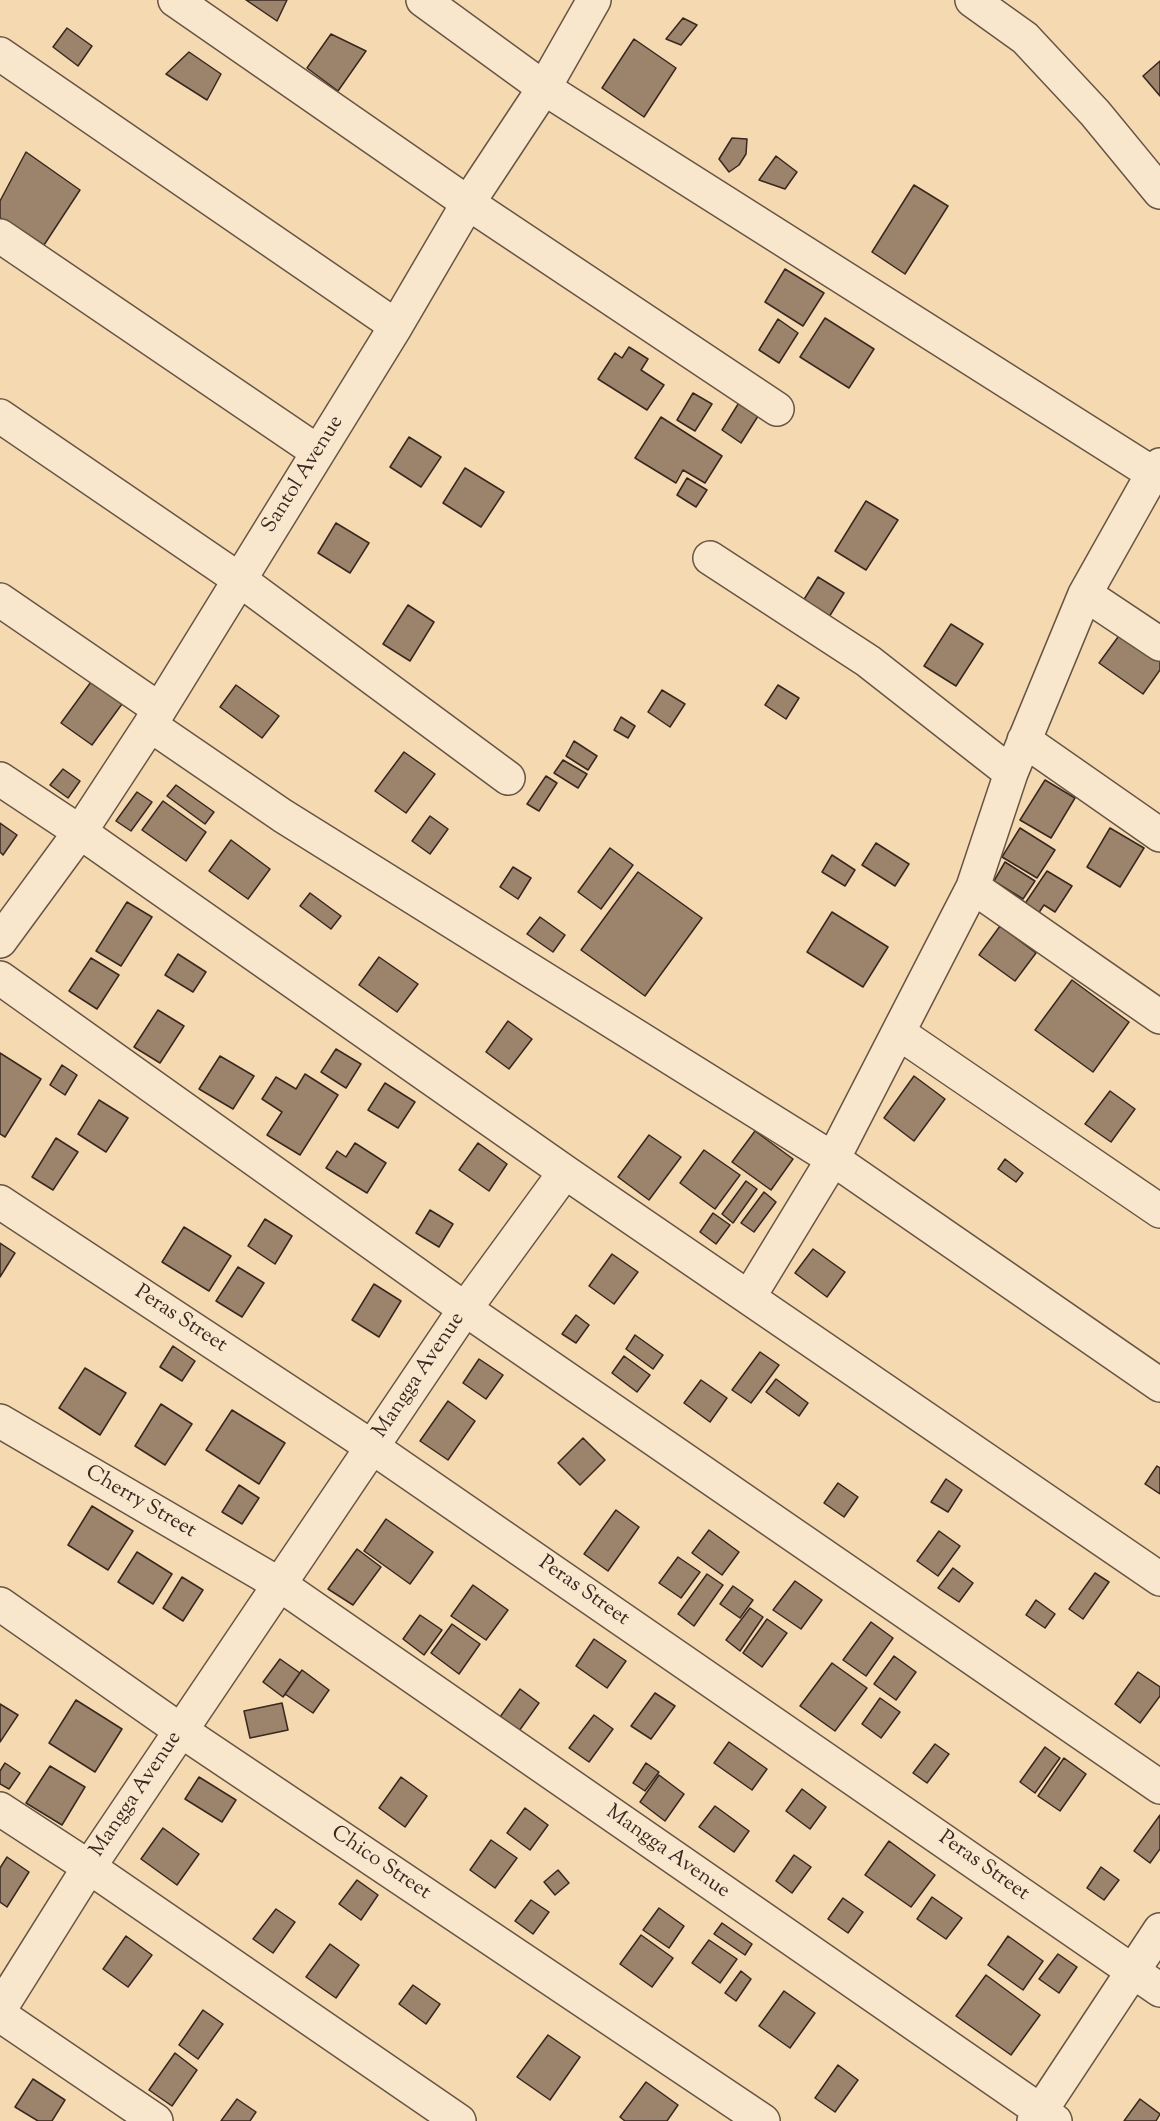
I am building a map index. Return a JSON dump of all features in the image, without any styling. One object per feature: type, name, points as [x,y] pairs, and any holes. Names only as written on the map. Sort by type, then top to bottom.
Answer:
[{"type":"street","points":[[175,0],[468,203],[777,409]]},
{"type":"street","points":[[423,0],[544,88],[1158,472],[1085,594],[1011,773],[973,887],[833,1159],[749,1298]]},
{"type":"street","name":"Santol Avenue","points":[[0,941],[80,832],[155,717],[396,326],[468,203],[544,88],[594,0]]},
{"type":"street","points":[[972,0],[1025,38],[1095,113],[1160,192]]},
{"type":"street","points":[[0,54],[396,326]]},
{"type":"street","points":[[0,236],[318,452]]},
{"type":"street","points":[[0,416],[240,580],[507,778]]},
{"type":"street","points":[[710,558],[868,661],[1011,773]]},
{"type":"street","points":[[1085,594],[1160,644]]},
{"type":"street","points":[[0,600],[283,816],[833,1159],[1160,1385]]},
{"type":"street","points":[[1024,740],[1160,835]]},
{"type":"street","points":[[0,779],[80,832],[565,1172],[1160,1579]]},
{"type":"street","points":[[973,887],[1160,1017]]},
{"type":"street","points":[[0,978],[465,1309],[1160,1787]]},
{"type":"street","points":[[899,1033],[1160,1211]]},
{"type":"street","name":"Mangga Avenue","points":[[0,2009],[89,1867],[180,1730],[465,1309],[565,1172]]},
{"type":"street","name":"Peras Street","points":[[0,1202],[372,1447],[1160,1990]]},
{"type":"street","name":"Cherry Street","points":[[0,1421],[279,1584]]},
{"type":"street","name":"Mangga Avenue","points":[[279,1584],[1043,2118]]},
{"type":"street","name":"Chico Street","points":[[0,1604],[180,1730],[763,2121]]},
{"type":"street","points":[[0,1809],[89,1867],[459,2121]]},
{"type":"street","points":[[1043,2118],[1160,1930]]},
{"type":"street","points":[[0,2015],[156,2121]]},
{"type":"building","points":[[246,0],[287,0],[277,21]]},
{"type":"building","points":[[683,18],[697,25],[681,45],[666,39]]},
{"type":"building","points":[[67,28],[92,46],[78,66],[53,47]]},
{"type":"building","points":[[331,34],[366,51],[338,91],[307,68]]},
{"type":"building","points":[[634,39],[676,68],[644,117],[602,88]]},
{"type":"building","points":[[189,52],[221,74],[207,100],[166,74]]},
{"type":"building","points":[[1160,61],[1160,96],[1143,76]]},
{"type":"building","points":[[732,138],[747,139],[746,154],[739,165],[729,172],[719,159]]},
{"type":"building","points":[[26,152],[80,190],[44,245],[0,218],[0,201]]},
{"type":"building","points":[[776,156],[797,172],[785,189],[759,180]]},
{"type":"building","points":[[914,185],[948,206],[905,274],[872,252]]},
{"type":"building","points":[[785,269],[824,293],[803,326],[765,302]]},
{"type":"building","points":[[825,318],[874,349],[849,388],[800,357]]},
{"type":"building","points":[[778,319],[798,333],[779,363],[759,350]]},
{"type":"building","points":[[629,347],[648,359],[641,370],[664,385],[647,410],[598,379],[615,353],[622,358]]},
{"type":"building","points":[[693,393],[712,404],[695,431],[677,420]]},
{"type":"building","points":[[740,401],[760,413],[741,443],[722,430]]},
{"type":"building","points":[[661,417],[722,456],[705,483],[683,470],[676,483],[635,458]]},
{"type":"building","points":[[409,437],[441,457],[421,487],[390,467]]},
{"type":"building","points":[[465,468],[504,492],[481,527],[443,503]]},
{"type":"building","points":[[687,478],[707,490],[696,507],[677,495]]},
{"type":"building","points":[[866,501],[898,520],[866,570],[835,551]]},
{"type":"building","points":[[336,523],[369,543],[350,573],[318,553]]},
{"type":"building","points":[[818,577],[844,593],[824,625],[798,609]]},
{"type":"building","points":[[408,605],[434,622],[410,661],[383,644]]},
{"type":"building","points":[[951,624],[983,644],[956,686],[924,666]]},
{"type":"building","points":[[1121,633],[1160,660],[1160,670],[1143,694],[1099,663]]},
{"type":"building","points":[[91,682],[122,704],[92,745],[61,723]]},
{"type":"building","points":[[236,685],[279,716],[262,738],[220,707]]},
{"type":"building","points":[[778,685],[799,698],[786,719],[765,705]]},
{"type":"building","points":[[662,690],[685,704],[670,727],[648,712]]},
{"type":"building","points":[[621,717],[635,726],[628,738],[614,730]]},
{"type":"building","points":[[574,741],[597,756],[588,770],[566,756]]},
{"type":"building","points":[[404,752],[435,774],[406,813],[375,791]]},
{"type":"building","points":[[563,760],[587,774],[578,788],[554,773]]},
{"type":"building","points":[[63,769],[80,781],[68,798],[50,785]]},
{"type":"building","points":[[546,776],[557,783],[539,811],[527,804]]},
{"type":"building","points":[[1045,780],[1075,798],[1051,838],[1020,820]]},
{"type":"building","points":[[176,785],[214,812],[205,824],[167,796]]},
{"type":"building","points":[[137,792],[152,802],[131,831],[116,821]]},
{"type":"building","points":[[163,801],[206,832],[186,861],[142,830]]},
{"type":"building","points":[[430,816],[448,829],[430,854],[412,841]]},
{"type":"building","points":[[0,823],[17,835],[3,855],[0,852]]},
{"type":"building","points":[[1020,828],[1055,850],[1037,878],[1002,857]]},
{"type":"building","points":[[1110,828],[1144,848],[1120,887],[1087,867]]},
{"type":"building","points":[[231,840],[270,869],[248,899],[209,871]]},
{"type":"building","points":[[876,843],[909,864],[895,886],[862,865]]},
{"type":"building","points":[[610,848],[633,865],[601,909],[578,892]]},
{"type":"building","points":[[832,855],[855,870],[845,886],[822,872]]},
{"type":"building","points":[[1005,862],[1035,881],[1023,899],[994,881]]},
{"type":"building","points":[[513,867],[531,878],[518,899],[500,887]]},
{"type":"building","points":[[1047,871],[1072,886],[1055,912],[1044,905],[1038,914],[1024,905]]},
{"type":"building","points":[[638,872],[702,918],[645,996],[581,950]]},
{"type":"building","points":[[310,893],[341,916],[331,929],[300,906]]},
{"type":"building","points":[[127,902],[152,917],[121,966],[96,951]]},
{"type":"building","points":[[832,912],[888,947],[863,987],[807,952]]},
{"type":"building","points":[[540,917],[565,935],[553,952],[527,934]]},
{"type":"building","points":[[1000,926],[1036,953],[1015,981],[979,955]]},
{"type":"building","points":[[178,954],[206,972],[193,992],[165,975]]},
{"type":"building","points":[[379,957],[418,984],[397,1012],[359,985]]},
{"type":"building","points":[[91,958],[119,975],[97,1009],[69,991]]},
{"type":"building","points":[[1072,980],[1129,1022],[1093,1072],[1035,1030]]},
{"type":"building","points":[[158,1010],[184,1026],[160,1063],[134,1047]]},
{"type":"building","points":[[508,1021],[532,1039],[509,1069],[486,1052]]},
{"type":"building","points":[[336,1049],[361,1064],[346,1088],[321,1072]]},
{"type":"building","points":[[0,1053],[41,1079],[5,1137],[0,1134]]},
{"type":"building","points":[[220,1056],[254,1076],[233,1109],[199,1089]]},
{"type":"building","points":[[62,1065],[77,1075],[65,1095],[50,1085]]},
{"type":"building","points":[[305,1074],[338,1095],[300,1155],[267,1135],[282,1112],[262,1099],[276,1077],[296,1089]]},
{"type":"building","points":[[914,1076],[945,1099],[914,1141],[884,1118]]},
{"type":"building","points":[[385,1083],[415,1102],[398,1128],[368,1110]]},
{"type":"building","points":[[1110,1091],[1135,1109],[1111,1142],[1085,1124]]},
{"type":"building","points":[[99,1100],[128,1118],[106,1152],[78,1134]]},
{"type":"building","points":[[755,1131],[793,1159],[771,1190],[732,1162]]},
{"type":"building","points":[[649,1135],[681,1157],[649,1200],[618,1177]]},
{"type":"building","points":[[56,1138],[78,1152],[53,1190],[32,1177]]},
{"type":"building","points":[[355,1143],[386,1163],[367,1193],[326,1168],[337,1151],[346,1157]]},
{"type":"building","points":[[478,1143],[507,1164],[489,1191],[459,1170]]},
{"type":"building","points":[[704,1150],[740,1175],[715,1209],[680,1183]]},
{"type":"building","points":[[1005,1159],[1023,1173],[1016,1182],[998,1169]]},
{"type":"building","points":[[746,1181],[757,1189],[733,1223],[722,1214]]},
{"type":"building","points":[[764,1192],[776,1202],[754,1232],[741,1223]]},
{"type":"building","points":[[430,1210],[453,1224],[439,1247],[416,1233]]},
{"type":"building","points":[[713,1213],[730,1225],[716,1244],[700,1232]]},
{"type":"building","points":[[265,1219],[292,1236],[275,1264],[248,1246]]},
{"type":"building","points":[[184,1227],[231,1256],[209,1291],[162,1262]]},
{"type":"building","points":[[0,1243],[15,1253],[0,1277]]},
{"type":"building","points":[[813,1249],[845,1272],[827,1297],[795,1273]]},
{"type":"building","points":[[612,1254],[638,1272],[614,1304],[589,1286]]},
{"type":"building","points":[[238,1267],[264,1283],[242,1317],[216,1301]]},
{"type":"building","points":[[374,1284],[401,1301],[379,1337],[352,1320]]},
{"type":"building","points":[[576,1315],[589,1325],[576,1343],[562,1334]]},
{"type":"building","points":[[635,1335],[663,1355],[653,1369],[626,1349]]},
{"type":"building","points":[[173,1346],[195,1361],[182,1381],[160,1367]]},
{"type":"building","points":[[760,1352],[779,1365],[751,1403],[732,1390]]},
{"type":"building","points":[[624,1356],[650,1375],[637,1392],[612,1373]]},
{"type":"building","points":[[479,1359],[503,1375],[486,1399],[463,1383]]},
{"type":"building","points":[[85,1368],[126,1393],[100,1435],[59,1408]]},
{"type":"building","points":[[776,1379],[808,1403],[799,1416],[766,1392]]},
{"type":"building","points":[[701,1380],[727,1398],[710,1422],[684,1403]]},
{"type":"building","points":[[448,1401],[475,1421],[448,1460],[420,1441]]},
{"type":"building","points":[[161,1404],[192,1424],[165,1465],[135,1446]]},
{"type":"building","points":[[232,1410],[285,1443],[259,1484],[206,1450]]},
{"type":"building","points":[[583,1438],[605,1460],[580,1485],[558,1463]]},
{"type":"building","points":[[1157,1466],[1160,1468],[1160,1494],[1145,1484]]},
{"type":"building","points":[[946,1479],[962,1490],[948,1512],[931,1502]]},
{"type":"building","points":[[838,1483],[858,1497],[844,1517],[824,1503]]},
{"type":"building","points":[[239,1485],[259,1498],[242,1524],[222,1512]]},
{"type":"building","points":[[92,1506],[133,1531],[108,1570],[68,1545]]},
{"type":"building","points":[[616,1510],[639,1527],[608,1571],[584,1554]]},
{"type":"building","points":[[386,1519],[433,1552],[410,1584],[364,1551]]},
{"type":"building","points":[[709,1530],[739,1552],[722,1575],[692,1553]]},
{"type":"building","points":[[939,1531],[960,1546],[938,1576],[917,1561]]},
{"type":"building","points":[[357,1549],[381,1567],[353,1605],[328,1589]]},
{"type":"building","points":[[137,1552],[172,1574],[153,1604],[118,1582]]},
{"type":"building","points":[[678,1557],[700,1572],[681,1598],[659,1583]]},
{"type":"building","points":[[953,1568],[973,1583],[959,1602],[938,1588]]},
{"type":"building","points":[[1095,1573],[1109,1582],[1083,1619],[1069,1609]]},
{"type":"building","points":[[707,1574],[723,1585],[694,1626],[678,1614]]},
{"type":"building","points":[[182,1577],[203,1590],[183,1621],[163,1608]]},
{"type":"building","points":[[795,1581],[822,1600],[801,1629],[773,1610]]},
{"type":"building","points":[[473,1585],[508,1610],[486,1640],[451,1616]]},
{"type":"building","points":[[733,1586],[753,1600],[740,1618],[720,1604]]},
{"type":"building","points":[[1036,1600],[1055,1614],[1045,1628],[1026,1615]]},
{"type":"building","points":[[750,1608],[763,1617],[740,1651],[726,1640]]},
{"type":"building","points":[[420,1615],[442,1630],[424,1655],[403,1639]]},
{"type":"building","points":[[767,1619],[787,1633],[762,1667],[743,1653]]},
{"type":"building","points":[[871,1622],[893,1638],[866,1676],[843,1660]]},
{"type":"building","points":[[452,1624],[480,1644],[459,1674],[431,1653]]},
{"type":"building","points":[[594,1639],[626,1661],[607,1688],[576,1666]]},
{"type":"building","points":[[894,1656],[916,1672],[896,1700],[874,1684]]},
{"type":"building","points":[[280,1659],[300,1673],[283,1697],[263,1682]]},
{"type":"building","points":[[832,1663],[867,1688],[835,1731],[800,1706]]},
{"type":"building","points":[[302,1670],[329,1690],[313,1713],[285,1694]]},
{"type":"building","points":[[1138,1672],[1160,1687],[1160,1696],[1140,1723],[1115,1704]]},
{"type":"building","points":[[520,1689],[539,1703],[519,1731],[500,1717]]},
{"type":"building","points":[[655,1693],[675,1706],[651,1739],[631,1726]]},
{"type":"building","points":[[880,1698],[900,1712],[881,1738],[862,1724]]},
{"type":"building","points":[[76,1700],[122,1729],[95,1772],[49,1743]]},
{"type":"building","points":[[282,1703],[288,1730],[250,1738],[244,1711]]},
{"type":"building","points":[[0,1704],[18,1715],[0,1742]]},
{"type":"building","points":[[594,1715],[613,1729],[589,1762],[569,1748]]},
{"type":"building","points":[[729,1742],[767,1769],[752,1790],[714,1763]]},
{"type":"building","points":[[935,1744],[949,1754],[927,1783],[913,1773]]},
{"type":"building","points":[[1045,1747],[1060,1758],[1035,1793],[1020,1782]]},
{"type":"building","points":[[1064,1758],[1086,1774],[1060,1811],[1038,1796]]},
{"type":"building","points":[[5,1763],[20,1773],[9,1789],[0,1784],[0,1771]]},
{"type":"building","points":[[646,1763],[659,1772],[645,1791],[633,1783]]},
{"type":"building","points":[[50,1766],[85,1787],[62,1825],[26,1803]]},
{"type":"building","points":[[659,1775],[684,1794],[665,1821],[640,1802]]},
{"type":"building","points":[[199,1777],[236,1800],[222,1822],[185,1799]]},
{"type":"building","points":[[401,1777],[427,1796],[405,1827],[379,1808]]},
{"type":"building","points":[[802,1789],[826,1807],[810,1829],[786,1811]]},
{"type":"building","points":[[715,1806],[749,1831],[734,1852],[699,1827]]},
{"type":"building","points":[[525,1808],[548,1825],[530,1850],[507,1833]]},
{"type":"building","points":[[1160,1815],[1160,1849],[1150,1863],[1134,1851]]},
{"type":"building","points":[[163,1828],[199,1854],[177,1885],[141,1859]]},
{"type":"building","points":[[491,1840],[517,1858],[495,1888],[470,1870]]},
{"type":"building","points":[[889,1841],[935,1875],[911,1907],[865,1875]]},
{"type":"building","points":[[794,1855],[811,1867],[792,1893],[776,1881]]},
{"type":"building","points":[[7,1857],[29,1872],[7,1907],[0,1902],[0,1868]]},
{"type":"building","points":[[1101,1867],[1119,1880],[1104,1900],[1087,1888]]},
{"type":"building","points":[[558,1870],[569,1883],[555,1895],[544,1882]]},
{"type":"building","points":[[357,1880],[378,1895],[361,1920],[339,1904]]},
{"type":"building","points":[[932,1897],[962,1918],[946,1939],[917,1919]]},
{"type":"building","points":[[843,1898],[863,1912],[848,1933],[828,1919]]},
{"type":"building","points":[[531,1900],[549,1912],[533,1934],[515,1921]]},
{"type":"building","points":[[659,1908],[684,1926],[669,1948],[643,1930]]},
{"type":"building","points":[[276,1909],[295,1922],[273,1953],[253,1939]]},
{"type":"building","points":[[722,1923],[752,1944],[745,1955],[714,1934]]},
{"type":"building","points":[[641,1935],[673,1958],[652,1987],[620,1964]]},
{"type":"building","points":[[126,1936],[152,1955],[128,1987],[103,1969]]},
{"type":"building","points":[[1008,1936],[1043,1961],[1023,1990],[988,1965]]},
{"type":"building","points":[[709,1940],[737,1959],[720,1983],[692,1963]]},
{"type":"building","points":[[330,1944],[359,1965],[336,1998],[306,1977]]},
{"type":"building","points":[[1058,1954],[1077,1967],[1059,1993],[1039,1979]]},
{"type":"building","points":[[741,1971],[751,1979],[736,2001],[725,1993]]},
{"type":"building","points":[[986,1975],[1040,2015],[1011,2055],[956,2016]]},
{"type":"building","points":[[413,1985],[440,2004],[426,2024],[399,2004]]},
{"type":"building","points":[[784,1991],[815,2013],[790,2048],[759,2026]]},
{"type":"building","points":[[203,2010],[223,2024],[198,2059],[179,2045]]},
{"type":"building","points":[[548,2035],[580,2057],[550,2100],[517,2077]]},
{"type":"building","points":[[175,2053],[197,2070],[172,2106],[149,2090]]},
{"type":"building","points":[[838,2065],[858,2080],[835,2112],[815,2098]]},
{"type":"building","points":[[33,2079],[65,2100],[52,2121],[38,2121],[15,2107]]},
{"type":"building","points":[[646,2082],[678,2105],[667,2121],[625,2121],[620,2117]]},
{"type":"building","points":[[237,2099],[256,2112],[250,2121],[221,2121]]},
{"type":"building","points":[[1140,2099],[1160,2114],[1156,2121],[1124,2121]]}]
